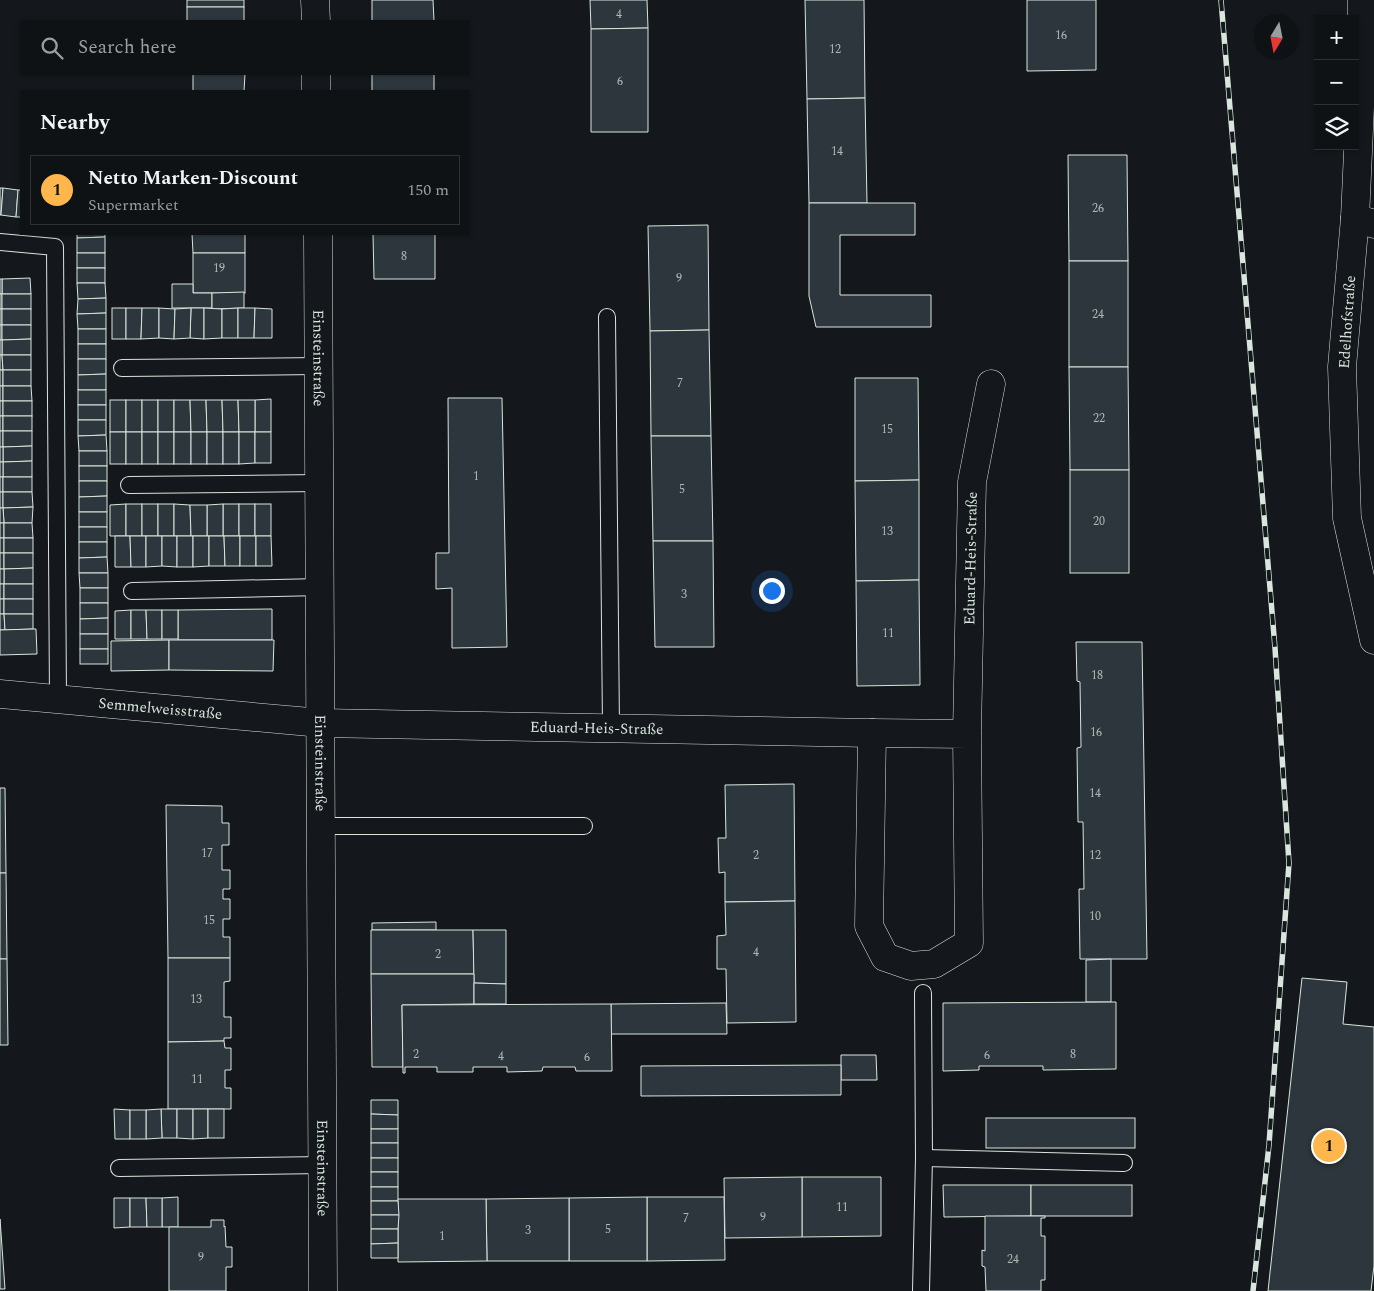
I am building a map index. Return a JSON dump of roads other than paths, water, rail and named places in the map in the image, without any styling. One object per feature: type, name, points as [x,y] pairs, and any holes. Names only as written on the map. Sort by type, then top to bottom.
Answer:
[{"type":"street","points":[[315,0],[316,20]]},
{"type":"street","name":"Edelhofstraße","points":[[1362,0],[1364,221],[1342,367],[1347,518],[1374,640]]},
{"type":"street","points":[[316,75],[316,90]]},
{"type":"street","name":"Einsteinstraße","points":[[318,235],[323,1291]]},
{"type":"street","name":"Eduard-Heis-Straße","points":[[872,733],[869,926],[885,957],[911,966],[934,964],[969,943],[967,734],[972,482],[991,384]]},
{"type":"street","name":"Semmelweisstraße","points":[[0,694],[321,723]]},
{"type":"street","name":"Eduard-Heis-Straße","points":[[321,723],[967,734]]},
{"type":"lane","points":[[0,242],[55,247],[58,699]]},
{"type":"lane","points":[[607,317],[611,728]]},
{"type":"lane","points":[[122,368],[318,366]]},
{"type":"lane","points":[[129,486],[320,483]]},
{"type":"lane","points":[[132,591],[320,587]]},
{"type":"lane","points":[[322,826],[584,826]]},
{"type":"lane","points":[[921,1291],[924,1158],[923,993]]},
{"type":"lane","points":[[924,1158],[1124,1163]]},
{"type":"lane","points":[[119,1168],[323,1165]]},
{"type":"railway","points":[[1221,0],[1275,648],[1289,863],[1269,1145],[1253,1291]]},
{"type":"place","name":"Netto Marken-Discount","points":[[1329,1146]]}]
